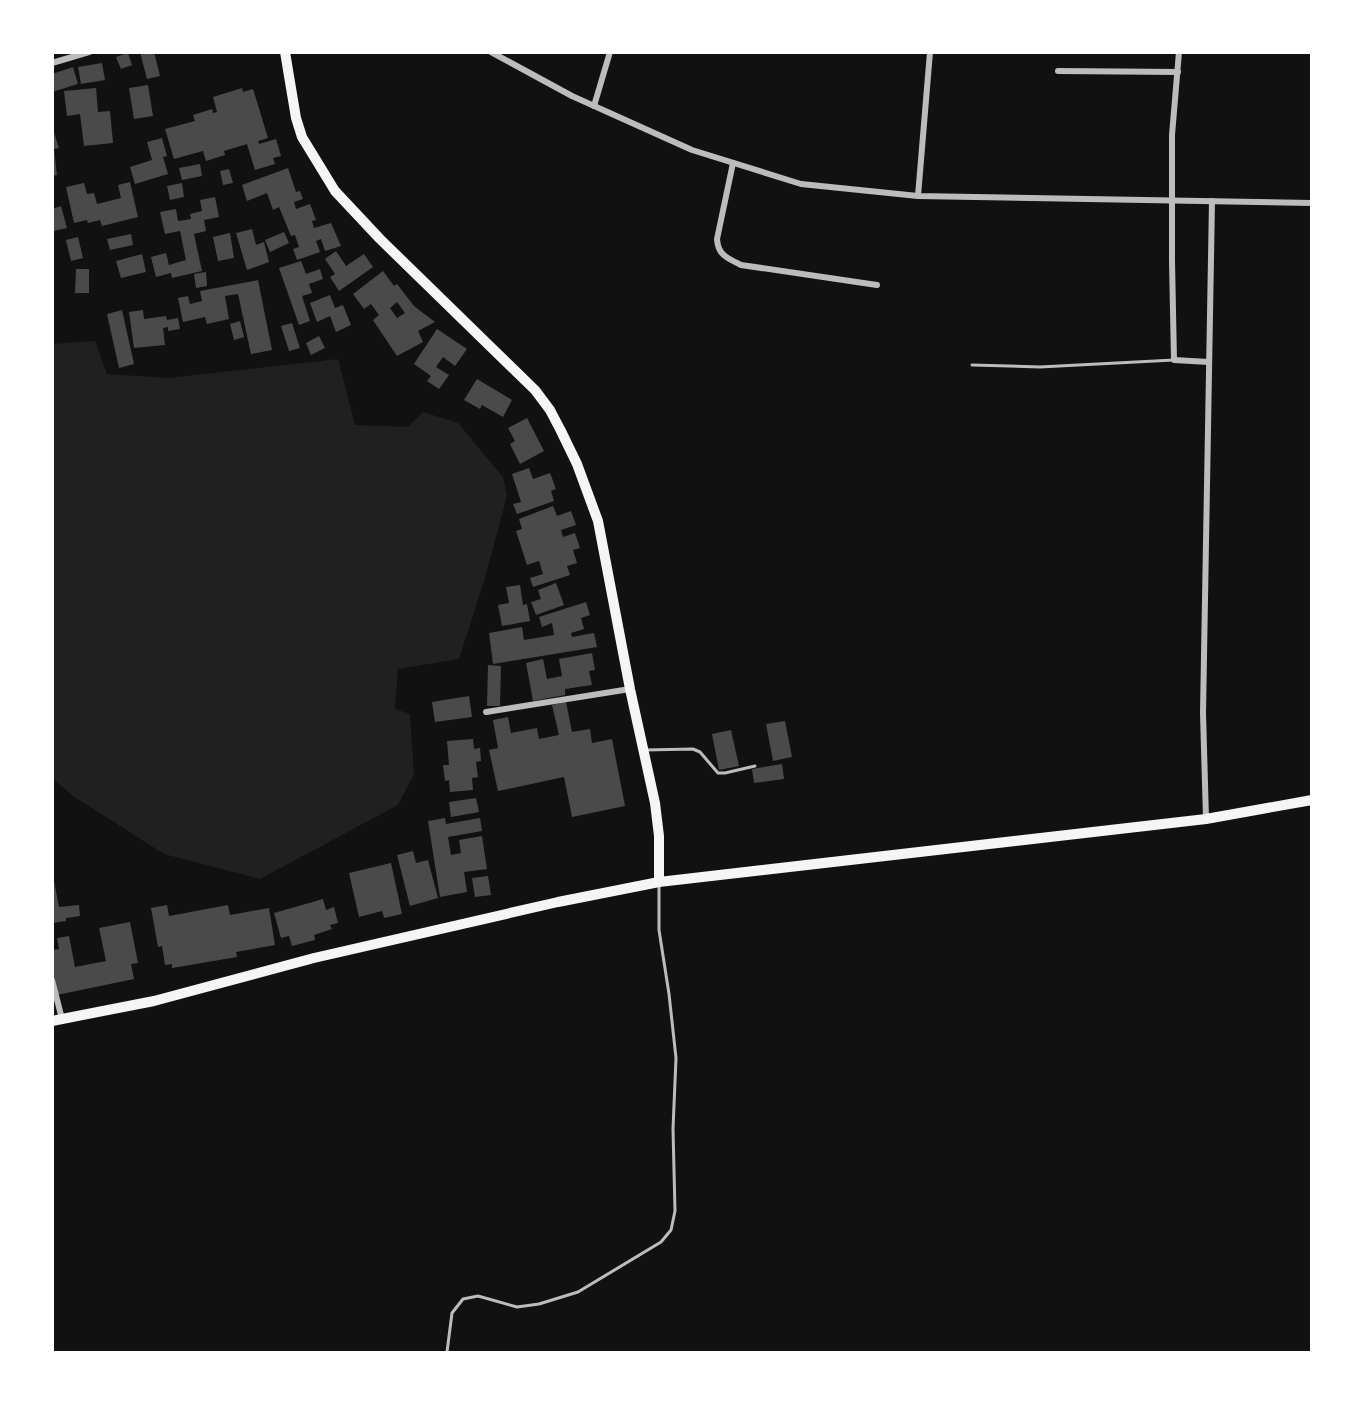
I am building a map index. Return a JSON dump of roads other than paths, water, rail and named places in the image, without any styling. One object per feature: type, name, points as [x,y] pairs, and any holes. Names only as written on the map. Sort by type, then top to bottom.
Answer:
[{"type":"highway","points":[[285,52],[296,118],[302,137],[336,191],[380,239],[535,390],[550,410],[577,464],[598,521],[630,689],[655,802],[659,836],[659,882]]},
{"type":"highway","points":[[57,1020],[154,1001],[314,958],[659,882],[1206,819],[1311,800]]},
{"type":"street","points":[[52,63],[89,52]]},
{"type":"street","points":[[491,52],[594,106],[692,150],[801,184],[918,196],[1311,203]]},
{"type":"street","points":[[594,106],[610,52]]},
{"type":"street","points":[[918,196],[930,52]]},
{"type":"street","points":[[1179,52],[1172,135],[1174,360],[1209,362]]},
{"type":"street","points":[[1058,70],[1178,72]]},
{"type":"street","points":[[733,163],[717,239],[718,249],[726,257],[741,265],[877,285]]},
{"type":"street","points":[[1206,819],[1203,713],[1212,201]]},
{"type":"street","points":[[486,712],[630,689]]},
{"type":"street","points":[[52,980],[57,1020]]},
{"type":"lane","points":[[972,365],[1040,367],[1174,360]]},
{"type":"lane","points":[[643,750],[693,749],[700,752],[718,772],[725,773],[755,766]]},
{"type":"lane","points":[[447,1353],[452,1313],[463,1299],[478,1296],[517,1307],[539,1304],[578,1292],[661,1242],[671,1230],[675,1211],[673,1129],[676,1058],[659,930],[659,882]]}]
